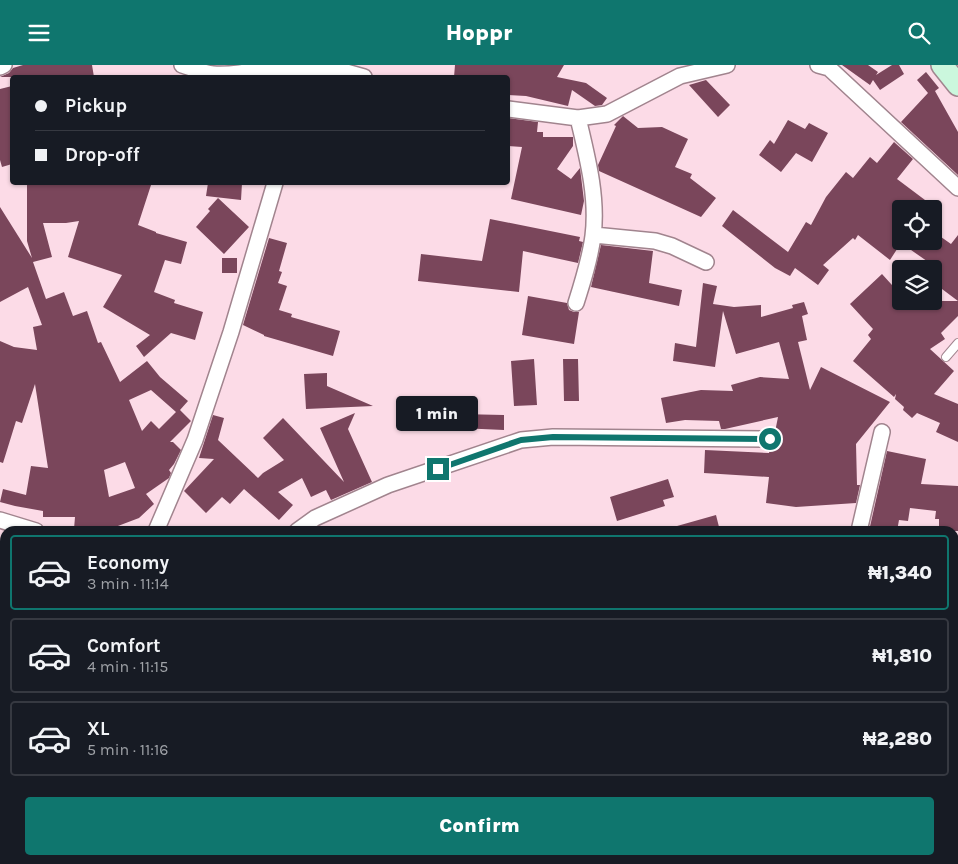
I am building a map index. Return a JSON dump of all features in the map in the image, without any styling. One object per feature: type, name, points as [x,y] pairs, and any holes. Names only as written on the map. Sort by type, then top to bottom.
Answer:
[{"type":"main road","points":[[942,65],[958,85]]},
{"type":"street","points":[[0,67],[4,65]]},
{"type":"street","points":[[182,65],[213,74],[332,68],[357,75]]},
{"type":"street","points":[[510,109],[578,118],[607,114],[680,75],[728,65]]},
{"type":"street","points":[[818,65],[829,68],[958,188]]},
{"type":"street","points":[[576,303],[594,235],[591,172],[578,118]]},
{"type":"street","points":[[158,526],[195,440],[231,332],[274,185]]},
{"type":"street","points":[[594,235],[655,241],[672,246],[706,262]]},
{"type":"street","points":[[860,526],[882,432]]},
{"type":"street","points":[[304,526],[315,518],[388,485],[521,440],[553,437],[770,439]]},
{"type":"street","points":[[0,520],[20,526]]},
{"type":"lane","points":[[946,357],[958,343]]},
{"type":"building","points":[[23,65],[92,65],[94,75],[10,75],[10,77],[0,77],[9,73],[13,68]]},
{"type":"building","points":[[455,65],[564,65],[557,77],[586,83],[607,98],[602,105],[595,106],[572,90],[568,106],[526,96],[510,95],[510,75],[454,75]]},
{"type":"building","points":[[842,65],[868,65],[878,72],[876,75],[892,65],[899,65],[904,74],[880,90],[873,80],[870,85]]},
{"type":"building","points":[[926,72],[939,88],[935,91],[958,132],[958,175],[901,122],[928,93],[917,80]]},
{"type":"building","points":[[706,80],[730,105],[718,117],[689,85]]},
{"type":"building","points":[[10,86],[10,165],[2,167],[0,160],[0,89]]},
{"type":"building","points":[[623,116],[638,128],[662,127],[688,139],[675,167],[692,174],[690,178],[716,198],[701,217],[599,171],[598,165],[616,126],[614,125]]},
{"type":"building","points":[[510,118],[538,122],[537,132],[543,132],[543,137],[573,137],[573,146],[557,169],[571,179],[580,168],[584,201],[581,215],[511,199],[522,147],[510,146]]},
{"type":"building","points":[[788,120],[805,129],[809,123],[828,133],[812,162],[796,153],[781,172],[759,155],[770,140],[774,144]]},
{"type":"building","points":[[894,142],[913,159],[897,179],[925,200],[892,200],[892,250],[896,250],[890,260],[858,235],[855,240],[853,238],[823,265],[829,270],[818,285],[795,268],[790,276],[775,268],[722,226],[733,210],[788,252],[806,222],[811,225],[826,197],[846,172],[853,178],[870,157],[877,163]]},
{"type":"building","points":[[27,185],[151,185],[138,225],[156,233],[187,242],[181,264],[165,260],[154,292],[175,300],[174,303],[203,312],[195,340],[171,333],[144,357],[136,346],[150,335],[103,307],[122,275],[68,257],[79,221],[43,223],[52,257],[33,262],[46,299],[64,292],[73,316],[87,311],[98,343],[101,342],[120,382],[147,361],[160,377],[188,401],[180,410],[191,421],[170,442],[173,442],[181,450],[169,470],[171,473],[169,478],[146,494],[154,504],[139,518],[118,526],[74,526],[75,517],[43,517],[43,511],[0,502],[3,489],[26,495],[31,466],[48,468],[35,384],[22,423],[16,421],[3,463],[0,462],[0,341],[14,347],[37,350],[33,327],[42,325],[28,287],[0,302],[0,207],[32,258],[27,241]],"holes":[[[151,390],[176,412],[159,429],[151,421],[142,431],[129,400]],[[125,462],[135,488],[109,497],[104,470]]]},
{"type":"building","points":[[208,185],[242,185],[241,200],[206,196]]},
{"type":"building","points":[[218,198],[249,227],[224,254],[196,227]]},
{"type":"building","points":[[490,219],[580,237],[579,241],[583,242],[578,263],[523,251],[519,292],[418,281],[421,254],[482,261]]},
{"type":"building","points":[[958,235],[958,301],[942,289],[942,260],[925,260],[911,250],[942,250],[942,238],[951,244]]},
{"type":"building","points":[[269,238],[287,243],[279,271],[282,272],[278,283],[287,286],[279,310],[292,314],[291,317],[340,331],[333,356],[264,336],[243,325]]},
{"type":"building","points":[[601,245],[653,251],[649,283],[682,290],[679,306],[591,287]]},
{"type":"building","points":[[222,258],[237,258],[237,273],[222,273]]},
{"type":"building","points":[[882,274],[892,285],[892,310],[942,310],[942,301],[958,301],[958,316],[941,333],[945,339],[930,349],[954,371],[934,394],[958,404],[958,442],[936,432],[940,423],[917,413],[912,418],[895,399],[896,394],[894,397],[853,361],[871,339],[868,335],[873,329],[850,304]]},
{"type":"building","points":[[703,283],[717,286],[713,304],[734,307],[761,305],[761,317],[793,308],[792,305],[804,302],[808,314],[802,316],[807,340],[798,342],[810,390],[821,367],[890,402],[856,444],[857,485],[860,485],[856,503],[796,507],[766,503],[769,477],[704,473],[705,450],[769,453],[770,449],[778,444],[779,440],[775,432],[778,417],[725,429],[721,429],[719,421],[685,420],[666,423],[661,398],[701,390],[733,391],[731,385],[760,377],[789,379],[779,342],[736,354],[723,311],[715,367],[673,361],[675,343],[696,347]]},
{"type":"building","points":[[528,296],[567,303],[569,310],[579,312],[574,344],[522,335]]},
{"type":"building","points":[[534,359],[537,405],[514,406],[511,361]]},
{"type":"building","points":[[563,359],[578,359],[579,401],[564,401]]},
{"type":"building","points":[[327,373],[327,386],[373,406],[306,409],[304,374]]},
{"type":"building","points":[[355,413],[348,429],[372,482],[331,500],[326,490],[311,497],[302,478],[278,492],[293,505],[279,520],[244,489],[230,504],[222,497],[206,513],[184,491],[214,459],[199,458],[213,415],[224,418],[218,440],[258,478],[284,460],[263,438],[283,418],[344,482],[320,428]]},
{"type":"building","points":[[459,414],[504,415],[504,430],[459,428]]},
{"type":"building","points":[[887,451],[926,459],[921,484],[958,486],[958,526],[939,526],[939,519],[935,519],[936,511],[910,508],[908,521],[899,520],[898,526],[870,526]]},
{"type":"building","points":[[668,479],[674,497],[663,500],[665,506],[617,521],[610,497]]},
{"type":"building","points":[[716,515],[719,526],[677,526]]},
{"type":"route","points":[[438,469],[521,440],[553,437],[770,439]]}]
